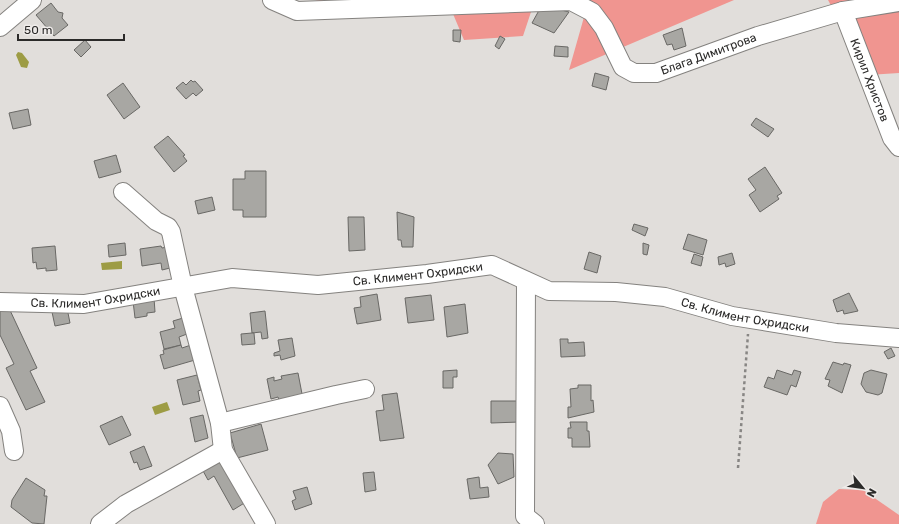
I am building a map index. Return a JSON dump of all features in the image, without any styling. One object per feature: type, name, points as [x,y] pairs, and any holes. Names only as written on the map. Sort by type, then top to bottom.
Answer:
[{"type":"street","points":[[0,26],[32,0]]},
{"type":"street","name":"Блага Димитрова","points":[[272,0],[297,11],[571,1],[592,12],[604,28],[623,67],[634,73],[656,73],[758,36],[843,11],[899,2]]},
{"type":"street","name":"Кирил Христов","points":[[843,11],[892,138],[899,147]]},
{"type":"street","points":[[123,192],[156,221],[168,227],[171,232],[183,287],[220,423],[223,450],[266,524]]},
{"type":"street","name":"Св. Климент Охридски","points":[[0,302],[84,304],[232,278],[318,285],[427,274],[492,265],[549,291],[616,292],[666,297],[732,316],[749,319],[836,333],[899,338]]},
{"type":"street","points":[[525,521],[526,281]]},
{"type":"street","points":[[220,423],[336,394],[365,389]]},
{"type":"street","points":[[0,406],[11,431],[14,451]]},
{"type":"street","points":[[100,524],[126,504],[223,450]]},
{"type":"path","points":[[738,468],[749,319]]},
{"type":"shaded area","points":[[315,0],[535,0],[523,36],[464,40],[448,2],[360,8]]},
{"type":"shaded area","points":[[577,0],[734,0],[569,70],[586,10]]},
{"type":"shaded area","points":[[828,0],[899,0],[899,73],[868,75]]},
{"type":"shaded area","points":[[18,52],[22,53],[29,62],[27,68],[21,67],[16,55]]},
{"type":"shaded area","points":[[122,261],[122,269],[102,270],[101,263]]},
{"type":"shaded area","points":[[167,402],[170,410],[155,415],[152,407]]},
{"type":"shaded area","points":[[839,489],[863,490],[899,515],[899,524],[816,524],[823,502]]},
{"type":"building","points":[[51,3],[58,12],[63,13],[62,18],[68,25],[54,36],[36,15]]},
{"type":"building","points":[[542,5],[569,12],[554,33],[532,23]]},
{"type":"building","points":[[682,28],[686,46],[674,50],[672,44],[667,45],[663,35]]},
{"type":"building","points":[[453,30],[461,30],[460,42],[453,41]]},
{"type":"building","points":[[500,36],[505,39],[499,49],[495,46]]},
{"type":"building","points":[[85,40],[91,47],[81,57],[74,50]]},
{"type":"building","points":[[555,46],[568,47],[568,57],[554,56]]},
{"type":"building","points":[[595,73],[609,77],[606,90],[592,86]]},
{"type":"building","points":[[191,80],[193,82],[195,81],[203,90],[196,96],[193,93],[186,99],[176,88],[183,82],[186,85]]},
{"type":"building","points":[[123,83],[140,107],[124,119],[107,95]]},
{"type":"building","points":[[28,109],[31,125],[13,129],[9,113]]},
{"type":"building","points":[[756,118],[774,129],[768,137],[751,125]]},
{"type":"building","points":[[168,136],[185,155],[183,156],[187,161],[174,172],[154,147]]},
{"type":"building","points":[[116,155],[121,172],[99,178],[94,161]]},
{"type":"building","points":[[765,167],[782,193],[777,196],[779,199],[760,212],[749,195],[756,190],[748,179]]},
{"type":"building","points":[[245,171],[266,171],[266,217],[243,217],[243,210],[233,210],[233,179],[245,179]]},
{"type":"building","points":[[212,197],[215,210],[198,214],[195,201]]},
{"type":"building","points":[[397,212],[414,217],[413,247],[402,247],[401,240],[398,240]]},
{"type":"building","points":[[348,217],[364,217],[365,250],[349,251]]},
{"type":"building","points":[[634,224],[648,228],[645,236],[632,230]]},
{"type":"building","points":[[688,234],[707,240],[703,255],[683,249]]},
{"type":"building","points":[[125,243],[126,255],[109,257],[108,245]]},
{"type":"building","points":[[643,243],[649,245],[647,255],[643,254]]},
{"type":"building","points":[[55,246],[57,270],[46,271],[46,268],[37,269],[36,262],[33,263],[32,248]]},
{"type":"building","points":[[161,246],[162,248],[167,247],[170,268],[162,270],[161,263],[142,266],[140,249]]},
{"type":"building","points":[[589,252],[601,256],[597,273],[584,269]]},
{"type":"building","points":[[732,253],[735,264],[726,267],[725,263],[719,265],[718,257]]},
{"type":"building","points":[[694,254],[703,257],[701,266],[691,263]]},
{"type":"building","points":[[849,293],[858,311],[844,314],[843,310],[837,312],[833,300]]},
{"type":"building","points":[[377,294],[381,320],[357,324],[354,308],[361,307],[360,297]]},
{"type":"building","points":[[431,295],[434,320],[408,323],[405,298]]},
{"type":"building","points":[[154,298],[155,312],[147,313],[147,316],[135,318],[133,301]]},
{"type":"building","points":[[465,304],[468,333],[447,337],[444,307]]},
{"type":"building","points":[[0,306],[8,306],[37,368],[30,371],[45,402],[26,410],[6,368],[14,364],[0,335]]},
{"type":"building","points":[[67,308],[70,323],[55,326],[52,312]]},
{"type":"building","points":[[265,311],[268,338],[262,339],[261,332],[252,333],[250,313]]},
{"type":"building","points":[[183,318],[187,334],[179,337],[181,345],[164,349],[160,332],[175,328],[173,321]]},
{"type":"building","points":[[254,333],[255,344],[242,345],[241,334]]},
{"type":"building","points":[[292,338],[295,356],[281,360],[280,355],[274,356],[274,353],[280,351],[278,340]]},
{"type":"building","points":[[560,339],[568,339],[568,343],[584,342],[585,356],[561,357]]},
{"type":"building","points":[[181,345],[182,348],[191,345],[195,360],[164,369],[160,355],[164,354],[163,350]]},
{"type":"building","points":[[891,348],[895,356],[888,359],[884,352]]},
{"type":"building","points":[[833,362],[843,365],[844,363],[851,365],[842,393],[828,386],[830,380],[825,379]]},
{"type":"building","points":[[457,370],[457,377],[453,377],[453,388],[443,388],[443,371]]},
{"type":"building","points":[[777,370],[792,375],[794,370],[801,372],[796,387],[791,385],[787,395],[764,387],[768,377],[774,379]]},
{"type":"building","points":[[871,370],[887,374],[882,393],[878,395],[866,392],[861,384],[864,373]]},
{"type":"building","points":[[298,373],[303,399],[279,400],[278,397],[271,399],[267,379],[274,377],[274,381],[282,379],[281,376]]},
{"type":"building","points":[[197,375],[201,390],[198,391],[200,401],[183,405],[177,380]]},
{"type":"building","points":[[578,385],[591,385],[591,401],[593,400],[594,412],[568,418],[568,407],[571,407],[570,389],[578,388]]},
{"type":"building","points":[[397,393],[404,438],[380,441],[376,411],[384,410],[382,395]]},
{"type":"building","points":[[491,401],[520,401],[520,422],[491,423]]},
{"type":"building","points":[[203,415],[208,438],[195,442],[190,418]]},
{"type":"building","points":[[122,416],[131,435],[109,445],[100,426]]},
{"type":"building","points":[[570,422],[587,422],[590,447],[572,447],[572,438],[568,438],[568,428],[571,428]]},
{"type":"building","points":[[261,424],[268,450],[237,458],[230,433]]},
{"type":"building","points":[[144,446],[152,466],[140,470],[137,462],[134,463],[130,452]]},
{"type":"building","points":[[498,453],[513,454],[514,477],[498,484],[488,465]]},
{"type":"building","points":[[220,458],[246,502],[233,510],[214,476],[208,480],[202,469]]},
{"type":"building","points":[[374,472],[376,490],[365,492],[363,473]]},
{"type":"building","points":[[479,477],[480,488],[488,487],[489,497],[470,499],[467,479]]},
{"type":"building","points":[[26,478],[45,490],[44,496],[47,496],[44,524],[32,523],[11,507],[12,500]]},
{"type":"building","points":[[307,487],[312,504],[295,510],[292,501],[296,499],[293,491]]}]
